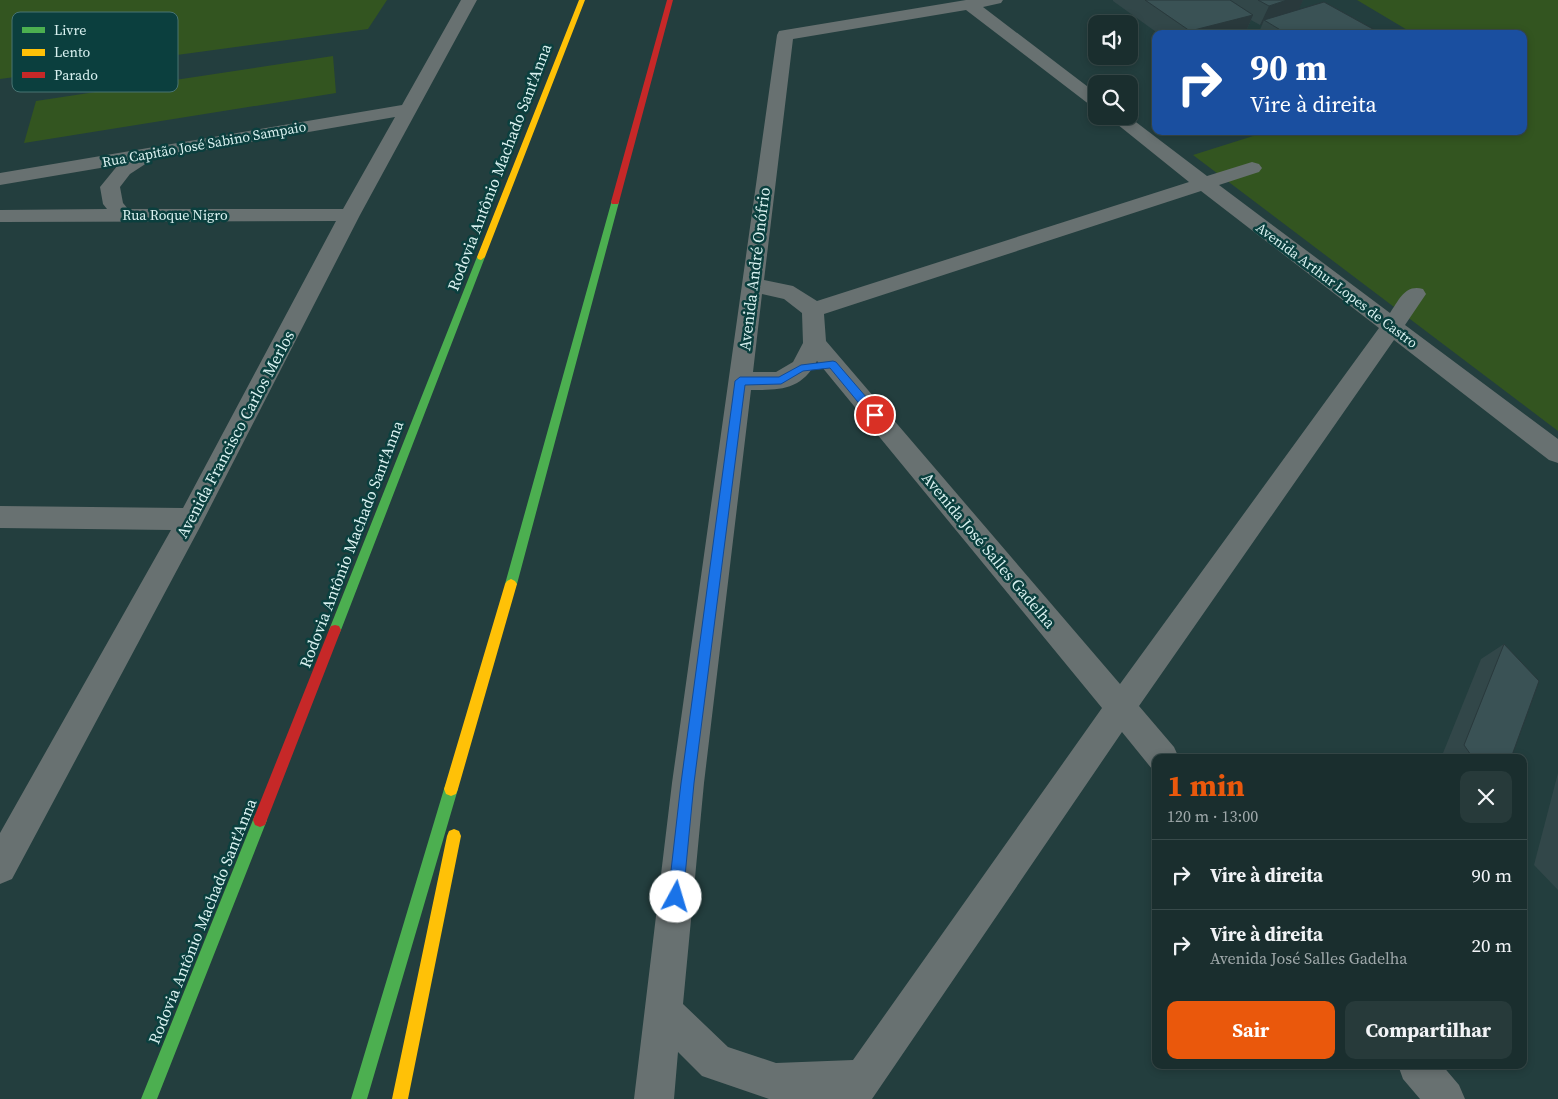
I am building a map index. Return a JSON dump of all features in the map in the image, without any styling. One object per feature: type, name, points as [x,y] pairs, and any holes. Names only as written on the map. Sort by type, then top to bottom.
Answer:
[{"type":"highway","name":"Rodovia Antônio Machado Sant'Anna","points":[[148,1099],[186,1009],[582,0]]},
{"type":"highway","points":[[359,1099],[491,656],[670,0]]},
{"type":"highway","points":[[463,791],[491,656]]},
{"type":"highway","points":[[400,1099],[455,829]]},
{"type":"street","name":"Avenida Francisco Carlos Merlos","points":[[0,867],[191,520],[350,215],[470,0]]},
{"type":"street","points":[[970,5],[995,0]]},
{"type":"street","points":[[970,5],[1088,95]]},
{"type":"street","name":"Avenida André Onófrio","points":[[654,1099],[688,783],[785,35],[970,5]]},
{"type":"street","name":"Rua Capitão José Sabino Sampaio","points":[[0,179],[409,109]]},
{"type":"street","name":"Avenida Arthur Lopes de Castro","points":[[1128,125],[1558,453]]},
{"type":"street","points":[[122,215],[113,204],[110,187],[123,170],[149,154]]},
{"type":"street","points":[[813,310],[1252,168]]},
{"type":"street","name":"Rua Roque Nigro","points":[[0,216],[350,215]]},
{"type":"street","points":[[752,286],[775,288],[796,294],[813,310],[815,343],[801,368]]},
{"type":"street","points":[[664,1011],[716,1062],[776,1082],[856,1089],[1121,707],[1415,294]]},
{"type":"street","name":"Avenida José Salles Gadelha","points":[[815,343],[1160,754]]},
{"type":"street","points":[[740,381],[781,380],[801,368],[833,365]]},
{"type":"street","points":[[0,517],[191,520]]},
{"type":"street","points":[[1420,1069],[1445,1099]]},
{"type":"green space","points":[[0,0],[387,0],[368,29],[178,55],[178,12],[12,12],[12,77],[0,79]]},
{"type":"green space","points":[[1357,0],[1558,0],[1558,431],[1193,155],[1256,135],[1527,135],[1527,30],[1407,30]]},
{"type":"green space","points":[[333,56],[336,93],[24,143],[36,101],[95,92],[178,92],[178,79]]},
{"type":"building","points":[[1145,0],[1230,0],[1253,15],[1194,30],[1189,30]]},
{"type":"building","points":[[1258,0],[1287,0],[1269,6]]},
{"type":"building","points":[[1324,2],[1375,30],[1280,30],[1264,20]]},
{"type":"building","points":[[1504,644],[1539,681],[1512,754],[1470,754],[1464,745]]},
{"type":"traffic: fast","points":[[511,584],[615,202]]},
{"type":"traffic: fast","points":[[335,630],[481,257]]},
{"type":"traffic: fast","points":[[359,1099],[451,789]]},
{"type":"traffic: fast","points":[[149,1099],[260,820]]},
{"type":"traffic: slow","points":[[481,257],[582,0]]},
{"type":"traffic: slow","points":[[451,789],[511,584]]},
{"type":"traffic: slow","points":[[400,1099],[454,836]]},
{"type":"traffic: jam","points":[[615,202],[670,0]]},
{"type":"traffic: jam","points":[[260,820],[335,630]]},
{"type":"route","points":[[676,897],[688,783],[740,381],[781,380],[801,368],[833,365],[875,415]]}]
